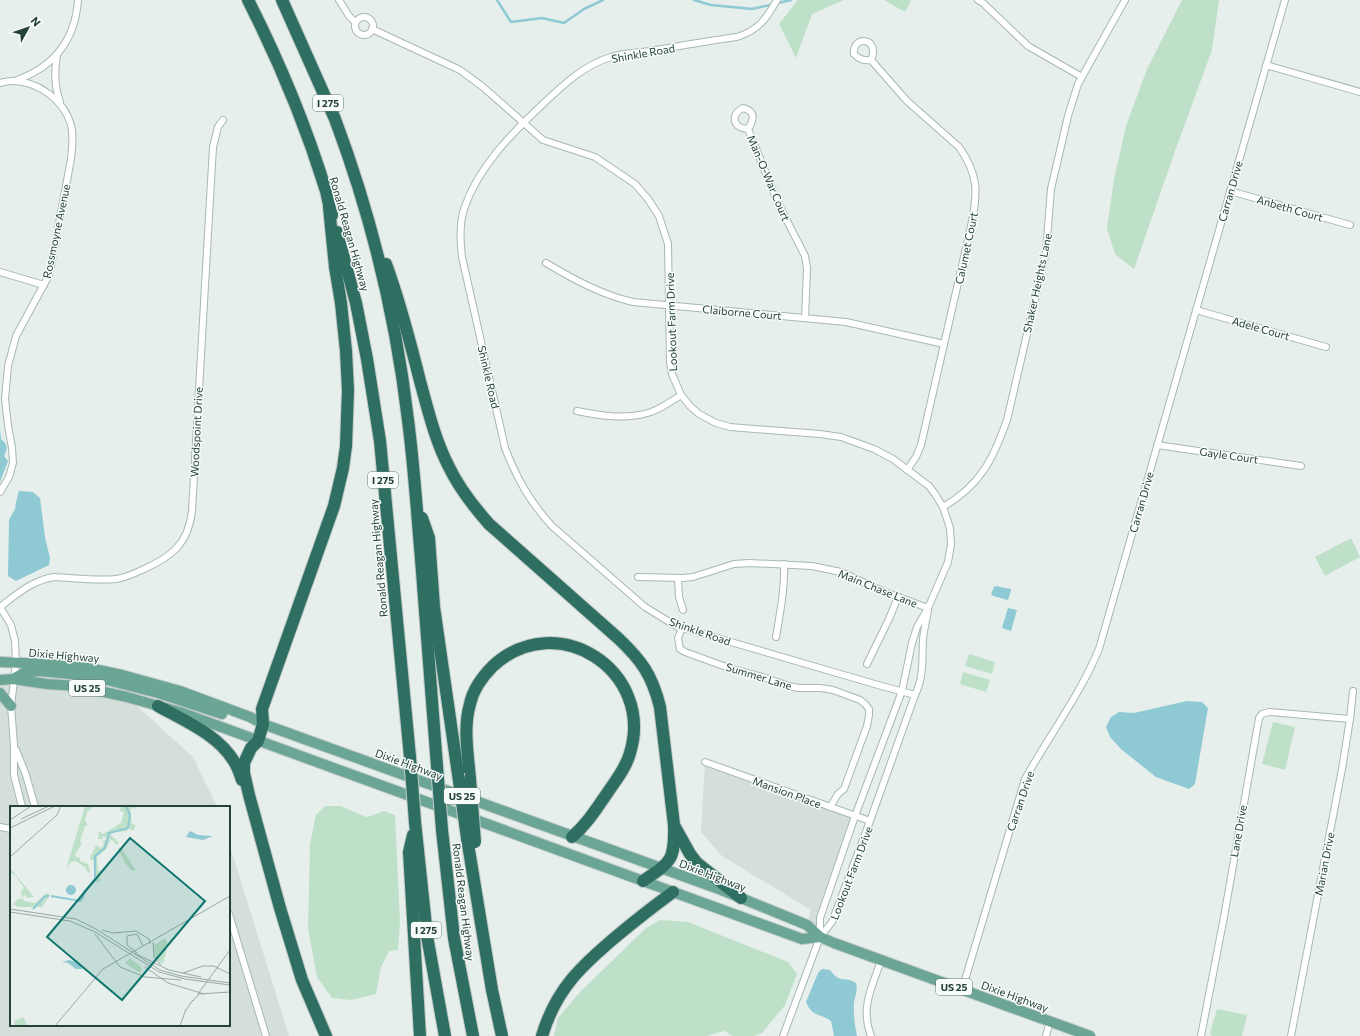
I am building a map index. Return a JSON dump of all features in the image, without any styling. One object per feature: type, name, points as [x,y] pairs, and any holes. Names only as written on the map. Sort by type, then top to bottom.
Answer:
[{"type":"highway","name":"Ronald Reagan Highway","points":[[248,0],[286,82],[326,192],[356,303],[367,359],[381,455],[427,936],[445,1036]]},
{"type":"highway","name":"Ronald Reagan Highway","points":[[282,0],[335,119],[365,208],[381,269],[396,346],[408,420],[442,830],[454,938],[473,1036]]},
{"type":"highway","points":[[326,1036],[302,980],[248,795],[244,773],[244,763],[251,748],[258,741],[262,724],[262,709],[266,695],[334,506],[345,453],[348,390],[346,350],[329,207]]},
{"type":"highway","points":[[365,208],[398,295],[436,438],[457,482],[489,524],[634,653],[650,676],[660,707],[674,825],[674,842],[671,857],[662,868],[642,881]]},
{"type":"highway","points":[[416,504],[429,538],[434,607],[458,774],[471,840],[482,935],[502,1036]]},
{"type":"highway","points":[[471,840],[467,716],[470,702],[476,687],[486,673],[499,661],[511,653],[522,648],[550,643],[577,647],[600,659],[610,668],[626,691],[633,711],[635,725],[630,754],[623,769],[582,828],[572,837]]},
{"type":"highway","points":[[158,706],[197,728],[220,745],[235,764],[248,795]]},
{"type":"highway","points":[[415,822],[409,852],[420,1036]]},
{"type":"highway","points":[[674,825],[690,854],[697,863],[741,898]]},
{"type":"highway","points":[[542,1036],[547,1020],[555,1004],[567,983],[577,971],[641,916],[673,892]]},
{"type":"main road","name":"Dixie Highway","points":[[0,662],[69,665],[94,668],[180,691],[250,717],[262,724],[572,837],[662,868],[741,898],[807,925],[820,938]]},
{"type":"main road","points":[[13,679],[24,673],[38,671],[91,676],[196,704],[252,724],[262,724]]},
{"type":"main road","name":"Dixie Highway","points":[[0,680],[13,679],[84,687],[180,712],[802,939],[820,938],[1090,1036]]},
{"type":"main road","points":[[0,693],[11,706]]},
{"type":"street","name":"Rossmoyne Avenue","points":[[13,81],[37,71],[57,55],[72,31],[77,12],[78,0]]},
{"type":"street","name":"Lookout Farm Drive","points":[[339,0],[349,16],[355,22],[355,28],[360,34],[368,34],[372,29],[372,23],[369,18],[363,17],[355,22]]},
{"type":"street","name":"Shinkle Road","points":[[777,0],[763,22],[756,29],[745,34],[737,37],[611,57],[588,67],[558,90],[524,122],[493,156],[474,187],[464,208],[460,230],[462,257],[505,448],[528,497],[552,526],[645,607],[682,628],[915,695]]},
{"type":"street","points":[[978,0],[1028,46],[1082,77]]},
{"type":"street","name":"Shaker Heights Lane","points":[[943,507],[965,493],[980,476],[990,461],[1007,420],[1046,252],[1051,189],[1068,116],[1078,84],[1125,0]]},
{"type":"street","name":"Carran Drive","points":[[962,990],[1025,779],[1085,678],[1099,649],[1285,0]]},
{"type":"street","name":"Lookout Farm Drive","points":[[372,29],[472,77],[544,140],[589,155],[605,163],[629,179],[648,199],[659,216],[668,244],[670,362],[672,374],[681,395],[699,414],[716,423],[730,427],[841,437],[874,449],[893,459],[929,486],[936,494],[943,507],[950,528],[951,550],[948,562],[928,608],[917,627],[912,643],[902,692],[855,816],[820,918],[820,938]]},
{"type":"street","name":"Rossmoyne Avenue","points":[[0,492],[13,463],[5,399],[8,366],[16,336],[30,307],[44,285],[51,266],[71,159],[73,141],[71,125],[61,106],[56,90],[55,67],[57,55]]},
{"type":"street","name":"Calumet Court","points":[[871,60],[906,101],[959,147],[965,156],[975,180],[976,201],[921,445],[916,458],[907,470]]},
{"type":"street","points":[[1266,65],[1360,92]]},
{"type":"street","name":"Rossmoyne Avenue","points":[[13,81],[38,87],[47,91],[61,106]]},
{"type":"street","points":[[0,83],[13,81]]},
{"type":"street","name":"Woodspoint Drive","points":[[0,607],[24,589],[47,578],[54,577],[102,580],[123,578],[158,563],[171,554],[184,539],[192,511],[213,147],[218,128],[223,120]]},
{"type":"street","name":"Man-O-War Court","points":[[748,129],[778,203],[805,256],[807,268],[805,318]]},
{"type":"street","name":"Anbeth Court","points":[[1230,191],[1350,225]]},
{"type":"street","name":"Claiborne Court","points":[[546,264],[566,275],[617,298],[633,302],[846,322],[944,344]]},
{"type":"street","points":[[0,272],[44,285]]},
{"type":"street","name":"Adele Court","points":[[1196,310],[1326,347]]},
{"type":"street","points":[[577,411],[597,415],[637,415],[659,408],[681,395]]},
{"type":"street","name":"Gayle Court","points":[[1157,445],[1301,466]]},
{"type":"street","name":"Main Chase Lane","points":[[638,577],[694,577],[734,564],[749,562],[812,566],[841,572],[898,597],[928,608]]},
{"type":"street","points":[[776,637],[780,613],[784,564]]},
{"type":"street","points":[[678,578],[679,596],[683,610]]},
{"type":"street","points":[[867,664],[898,597]]},
{"type":"street","points":[[0,607],[11,625],[14,635],[16,663],[11,706],[14,745],[14,775],[22,806]]},
{"type":"street","name":"Lookout Farm Drive","points":[[820,938],[832,922],[919,686],[922,672],[923,641],[928,608]]},
{"type":"street","name":"Summer Lane","points":[[682,628],[678,638],[680,649],[685,652],[729,668],[789,686],[833,690],[860,700],[865,704],[869,709],[867,726],[844,789],[838,794],[830,807]]},
{"type":"street","name":"Marian Drive","points":[[1291,1036],[1350,719],[1353,692]]},
{"type":"street","name":"Lane Drive","points":[[1201,1036],[1224,917],[1259,718],[1262,714],[1269,712],[1350,719]]},
{"type":"street","points":[[14,745],[26,775],[35,806]]},
{"type":"street","name":"Mansion Place","points":[[705,762],[870,821]]},
{"type":"street","points":[[0,827],[10,829]]},
{"type":"street","points":[[230,917],[266,1036]]},
{"type":"street","points":[[783,1036],[820,938]]},
{"type":"street","points":[[871,1036],[867,1027],[866,1006],[881,961]]},
{"type":"street","points":[[1046,1036],[1050,1022]]},
{"type":"shaded area","points":[[0,680],[127,697],[193,757],[217,806],[10,806],[10,1026],[230,1026],[230,846],[289,1036],[0,1036]]},
{"type":"shaded area","points":[[705,762],[855,816],[820,918],[820,937],[807,925],[811,910],[722,856],[701,832]]},
{"type":"green space","points":[[798,0],[844,0],[812,14],[796,58],[779,24]]},
{"type":"green space","points":[[884,0],[911,0],[905,12]]},
{"type":"green space","points":[[1182,0],[1219,0],[1212,50],[1134,269],[1115,254],[1107,228],[1114,179],[1126,126],[1147,69]]},
{"type":"green space","points":[[1351,538],[1360,557],[1325,576],[1315,557]]},
{"type":"green space","points":[[969,654],[995,662],[992,674],[965,666]]},
{"type":"green space","points":[[963,672],[990,680],[986,692],[960,684]]},
{"type":"green space","points":[[1273,722],[1295,727],[1285,770],[1262,764]]},
{"type":"green space","points":[[325,806],[340,806],[367,817],[384,811],[395,815],[400,922],[398,950],[389,951],[381,967],[376,994],[351,1000],[332,998],[317,977],[308,929],[310,844],[316,815]]},
{"type":"green space","points":[[660,920],[688,922],[788,962],[797,974],[785,1005],[762,1033],[754,1036],[733,1036],[724,1031],[707,1036],[554,1036],[558,1018],[581,991],[646,928]]},
{"type":"green space","points":[[1217,1009],[1247,1015],[1242,1036],[1212,1036],[1210,1033]]},
{"type":"water","points":[[0,429],[1,439],[7,447],[4,456],[8,461],[0,482]]},
{"type":"water","points":[[19,491],[33,492],[40,498],[45,537],[50,558],[49,565],[16,581],[8,576],[9,520],[15,509]]},
{"type":"water","points":[[995,586],[1011,589],[1008,600],[993,596],[991,594]]},
{"type":"water","points":[[1008,608],[1017,610],[1011,631],[1002,628]]},
{"type":"water","points":[[1187,701],[1202,702],[1208,708],[1195,784],[1189,789],[1156,777],[1121,749],[1110,737],[1106,727],[1111,717],[1119,712],[1134,713]]},
{"type":"water","points":[[822,969],[830,970],[840,979],[856,983],[857,991],[854,1011],[857,1036],[834,1036],[831,1021],[808,1007],[806,1002],[818,973]]},
{"type":"waterway","points":[[497,0],[511,22],[542,18],[564,23],[584,9],[603,0]]},
{"type":"waterway","points":[[694,0],[711,5],[752,9],[791,0]]}]
